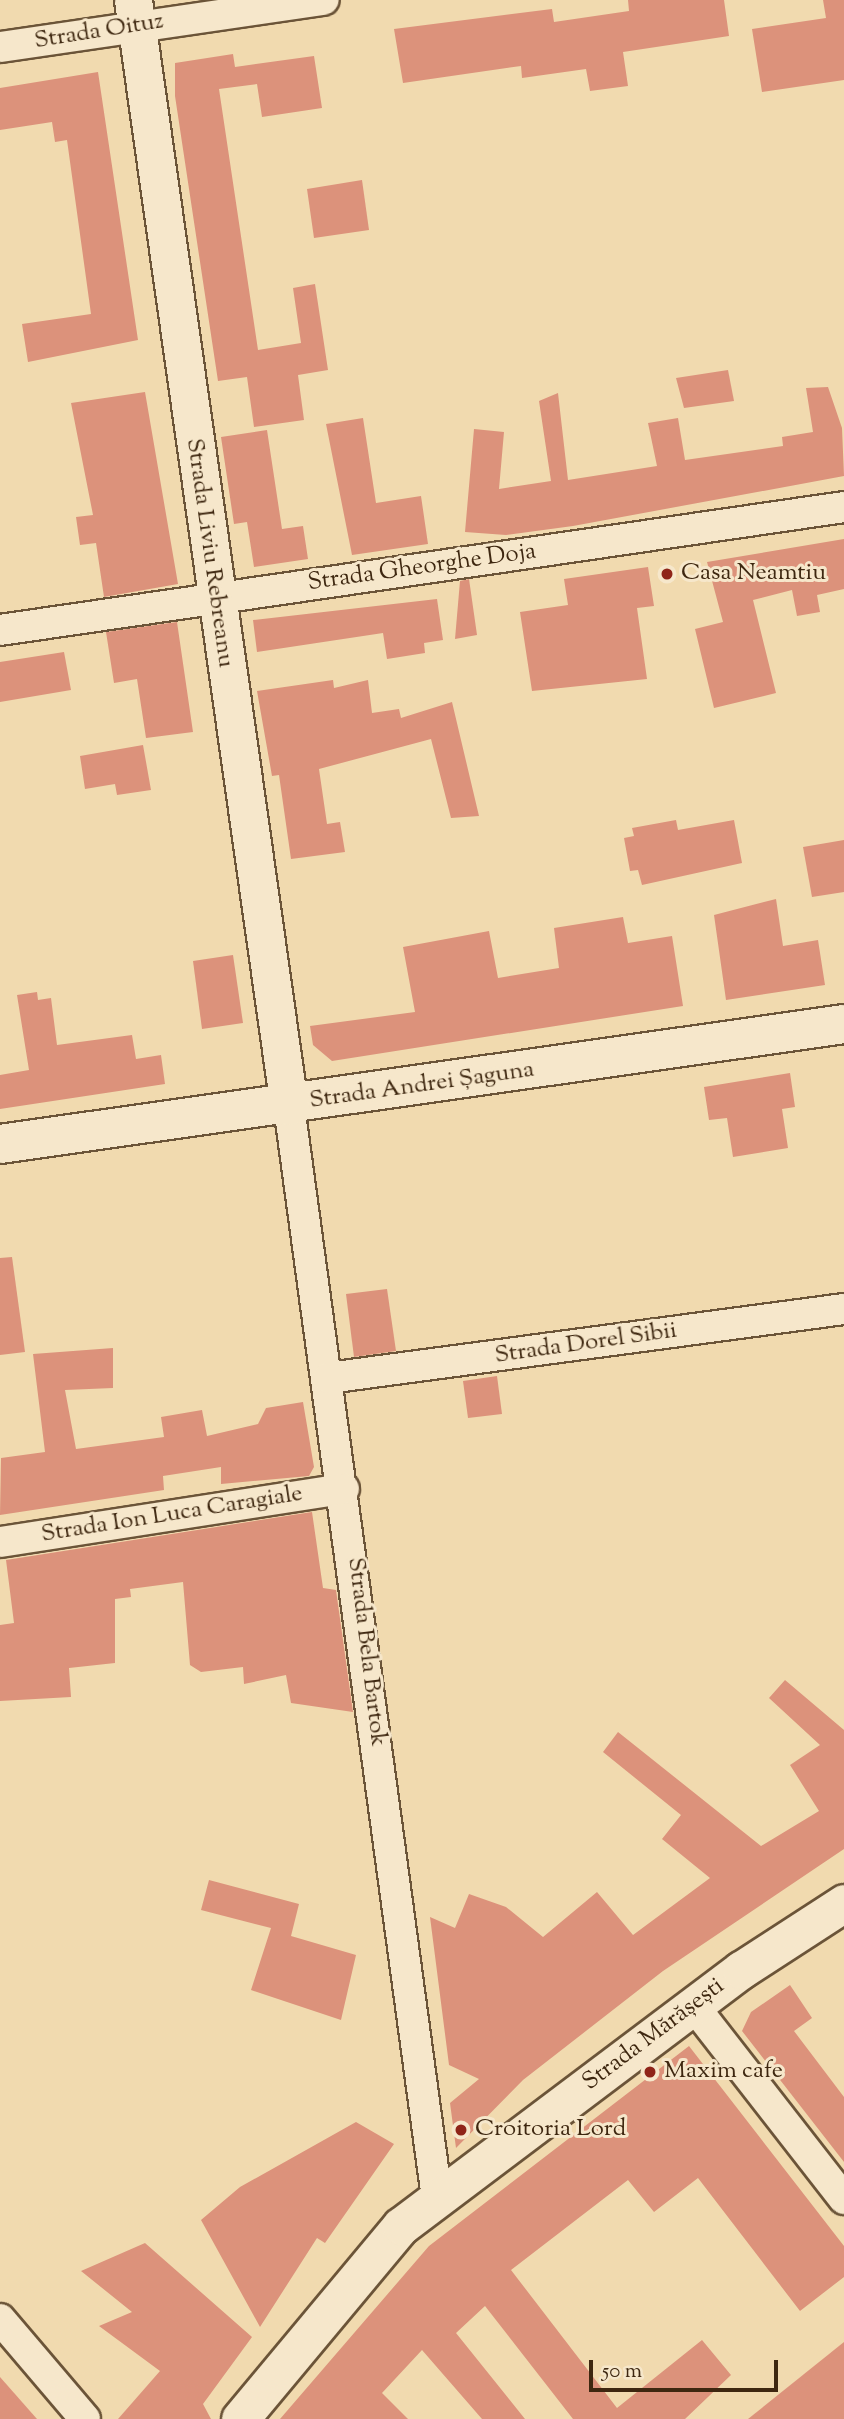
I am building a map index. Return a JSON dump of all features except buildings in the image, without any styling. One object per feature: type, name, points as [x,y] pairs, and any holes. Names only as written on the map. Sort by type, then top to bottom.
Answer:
[{"type":"main road","name":"Strada Andrei Șaguna","points":[[0,1144],[289,1106],[844,1024]]},
{"type":"street","name":"Strada Oituz","points":[[0,47],[135,13],[324,0]]},
{"type":"street","name":"Strada Liviu Rebreanu","points":[[135,13],[214,598],[289,1106]]},
{"type":"street","name":"Strada Gheorghe Doja","points":[[0,630],[844,507]]},
{"type":"street","name":"Strada Bela Bartok","points":[[289,1106],[344,1489],[437,2198]]},
{"type":"street","name":"Strada Dorel Sibii","points":[[328,1378],[844,1310]]},
{"type":"street","name":"Strada Ion Luca Caragiale","points":[[0,1542],[344,1489]]},
{"type":"street","name":"Strada Mărășești","points":[[240,2419],[378,2250],[437,2198],[693,2006],[844,1903]]},
{"type":"street","points":[[693,2006],[844,2199]]},
{"type":"street","points":[[0,2319],[85,2419]]},
{"type":"place","name":"Casa Neamtiu","points":[[667,574]]},
{"type":"place","name":"Maxim cafe","points":[[650,2072]]},
{"type":"place","name":"Croitoria Lord","points":[[461,2130]]}]
